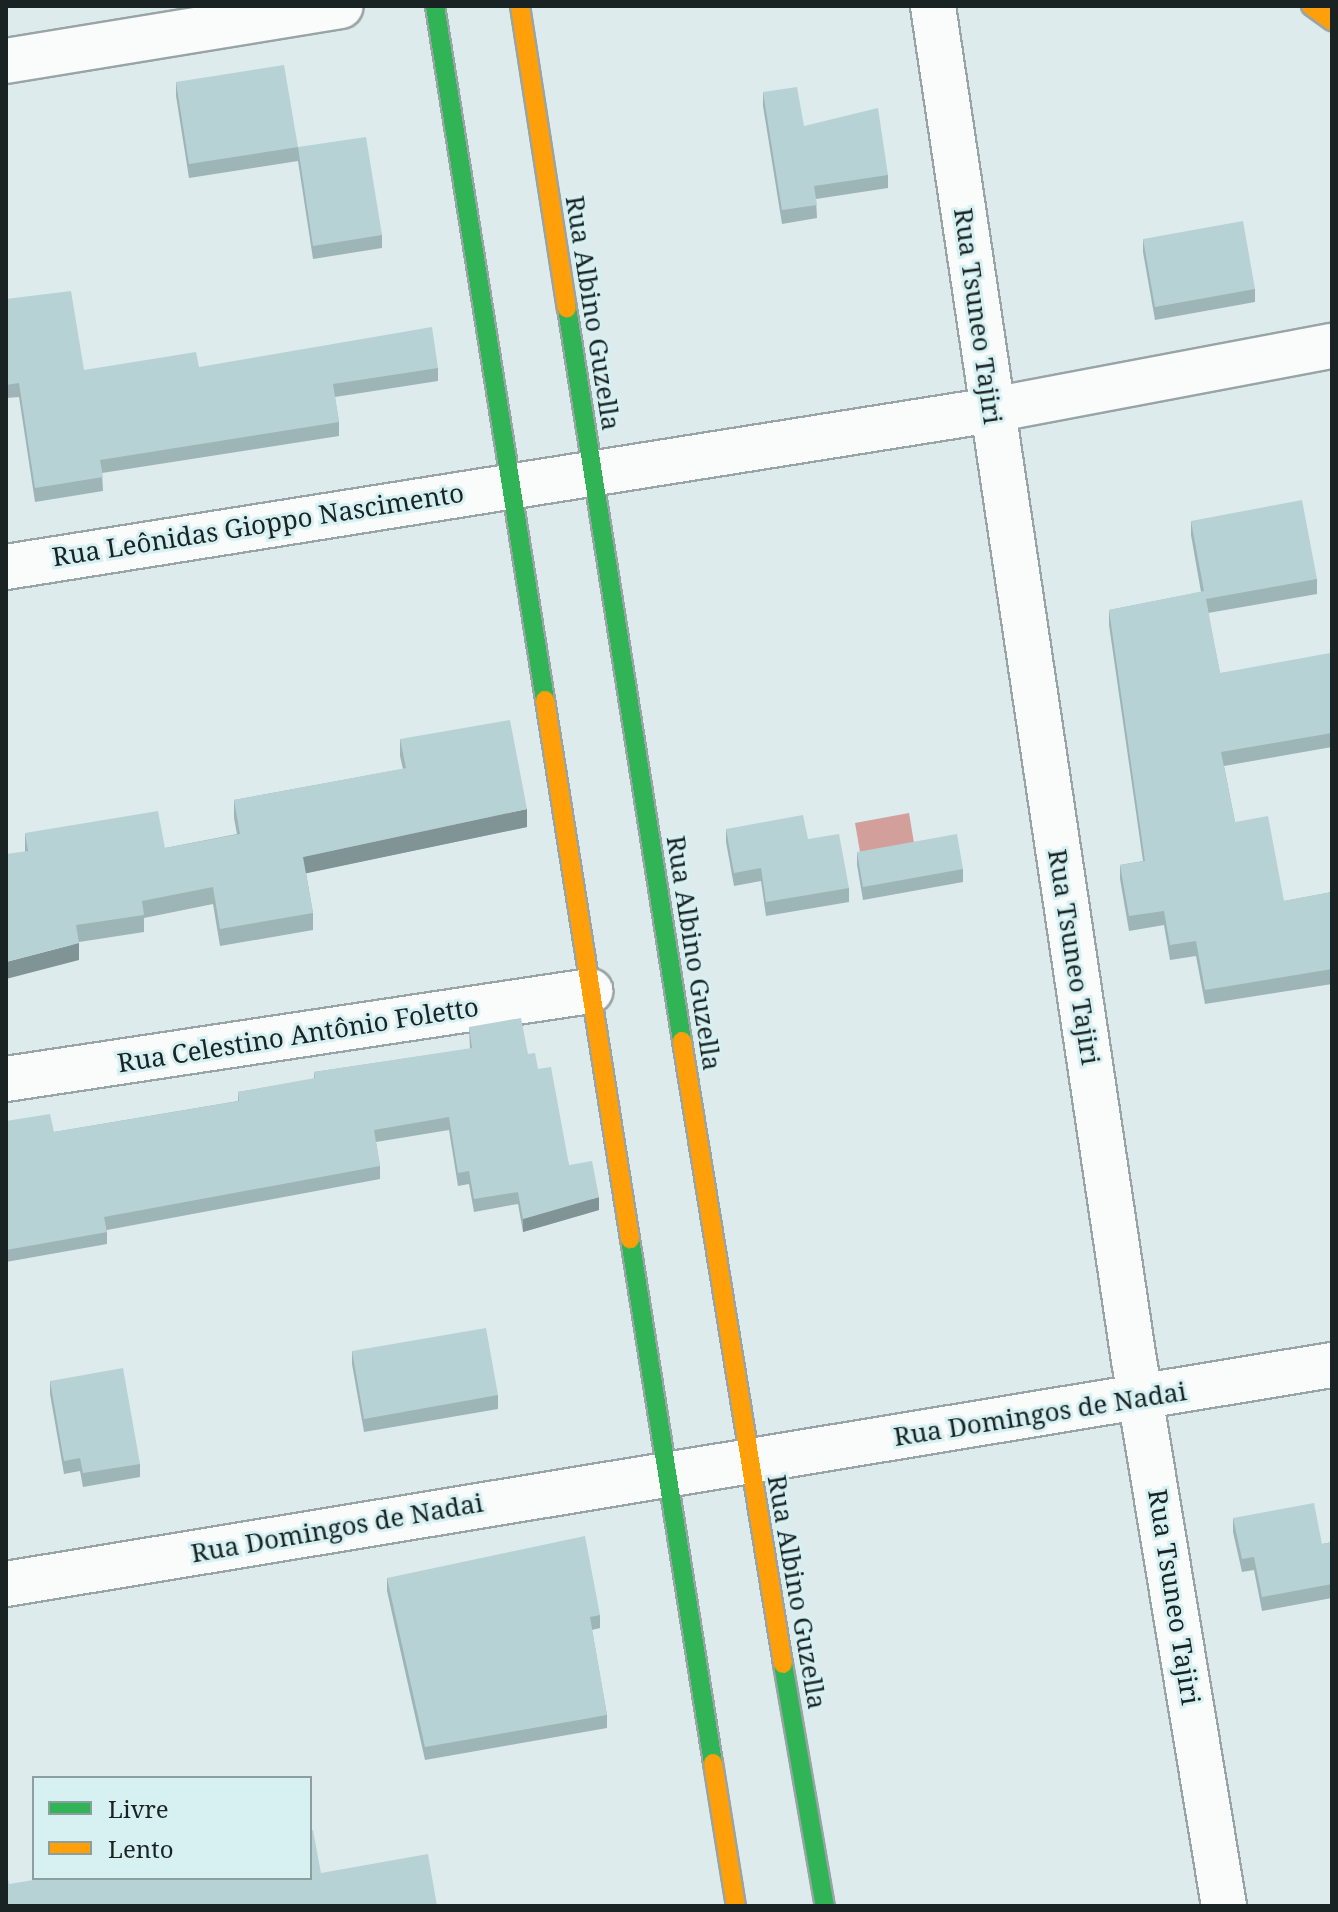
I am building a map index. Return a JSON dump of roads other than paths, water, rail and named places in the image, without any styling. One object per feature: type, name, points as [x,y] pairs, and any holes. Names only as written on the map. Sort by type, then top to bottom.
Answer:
[{"type":"street","points":[[6,61],[341,6]]},
{"type":"street","points":[[435,6],[736,1906]]},
{"type":"street","name":"Rua Albino Guzella","points":[[520,6],[747,1458],[825,1906]]},
{"type":"street","name":"Rua Tsuneo Tajiri","points":[[933,6],[1141,1399],[1224,1906]]},
{"type":"street","points":[[1311,6],[1332,21]]},
{"type":"street","name":"Rua Leônidas Gioppo Nascimento","points":[[6,567],[590,469],[992,410],[1332,346]]},
{"type":"street","name":"Rua Celestino Antônio Foletto","points":[[6,1079],[590,991]]},
{"type":"street","name":"Rua Domingos de Nadai","points":[[6,1584],[747,1458],[1141,1399],[1332,1365]]}]
